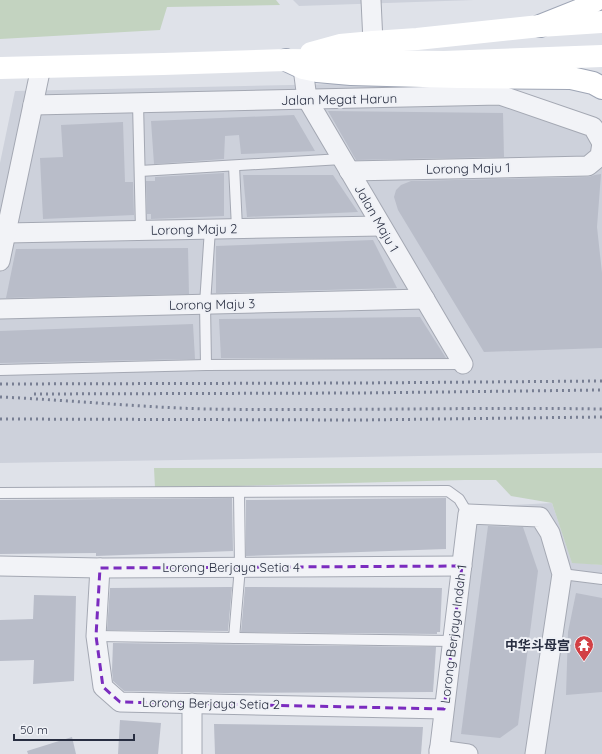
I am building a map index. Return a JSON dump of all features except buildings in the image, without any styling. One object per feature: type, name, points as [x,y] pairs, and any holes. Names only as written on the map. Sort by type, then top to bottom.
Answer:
[{"type":"street","points":[[371,0],[373,42]]},
{"type":"street","points":[[540,26],[580,10],[596,0]]},
{"type":"street","points":[[294,64],[340,45],[446,37],[540,26],[602,22]]},
{"type":"street","points":[[0,68],[444,62],[602,56]]},
{"type":"street","points":[[294,64],[317,71],[351,74],[572,78],[593,83],[602,88]]},
{"type":"street","name":"Jalan Maju 1","points":[[294,64],[307,99],[463,364]]},
{"type":"street","points":[[0,261],[41,67]]},
{"type":"street","name":"Jalan Megat Harun","points":[[33,105],[500,95],[594,127],[602,143],[600,156],[588,166]]},
{"type":"street","name":"Lorong Maju 1","points":[[346,165],[588,166]]},
{"type":"street","name":"Lorong Maju 2","points":[[6,233],[381,226]]},
{"type":"street","name":"Lorong Maju 3","points":[[0,309],[425,299]]},
{"type":"street","points":[[468,514],[540,517],[550,533],[562,574],[535,754]]},
{"type":"street","name":"Lorong Berjaya Indah 1","points":[[439,752],[468,514]]},
{"type":"street","name":"Lorong Berjaya Setia 4","points":[[0,566],[100,568],[462,566]]},
{"type":"street","name":"Lorong Berjaya Setia 2","points":[[100,568],[96,636],[103,687],[120,702],[444,709]]},
{"type":"street","points":[[192,703],[192,754]]},
{"type":"street","points":[[439,752],[468,754]]},
{"type":"lane","points":[[138,103],[141,230]]},
{"type":"lane","points":[[140,171],[234,166],[346,165]]},
{"type":"lane","points":[[234,166],[237,228]]},
{"type":"lane","points":[[206,365],[204,304],[210,229]]},
{"type":"lane","points":[[0,370],[206,365],[463,364]]},
{"type":"lane","points":[[0,493],[448,491],[460,499],[468,514]]},
{"type":"lane","points":[[234,638],[240,567],[239,492]]},
{"type":"lane","points":[[562,574],[602,579]]},
{"type":"lane","points":[[96,636],[452,641]]},
{"type":"highlighted area","points":[[462,566],[444,709],[120,702],[103,687],[96,636],[100,568]]},
{"type":"shaded area","points":[[293,0],[474,0],[299,6]]},
{"type":"shaded area","points":[[385,83],[509,95],[602,126],[602,453],[0,463],[0,163],[15,91]]},
{"type":"shaded area","points":[[552,503],[572,562],[602,565],[602,754],[435,754],[473,507]]},
{"type":"green space","points":[[0,0],[276,0],[280,5],[167,7],[160,30],[0,39]]},
{"type":"green space","points":[[154,468],[602,468],[602,565],[572,563],[552,503],[511,496],[496,480],[155,488]]},
{"type":"railway","points":[[0,384],[602,381]]},
{"type":"railway","points":[[34,394],[360,393],[602,390]]},
{"type":"railway","points":[[0,397],[205,409],[602,409]]},
{"type":"railway","points":[[0,419],[361,420],[602,417]]},
{"type":"place","name":"中华斗母宫","points":[[584,662]]}]
